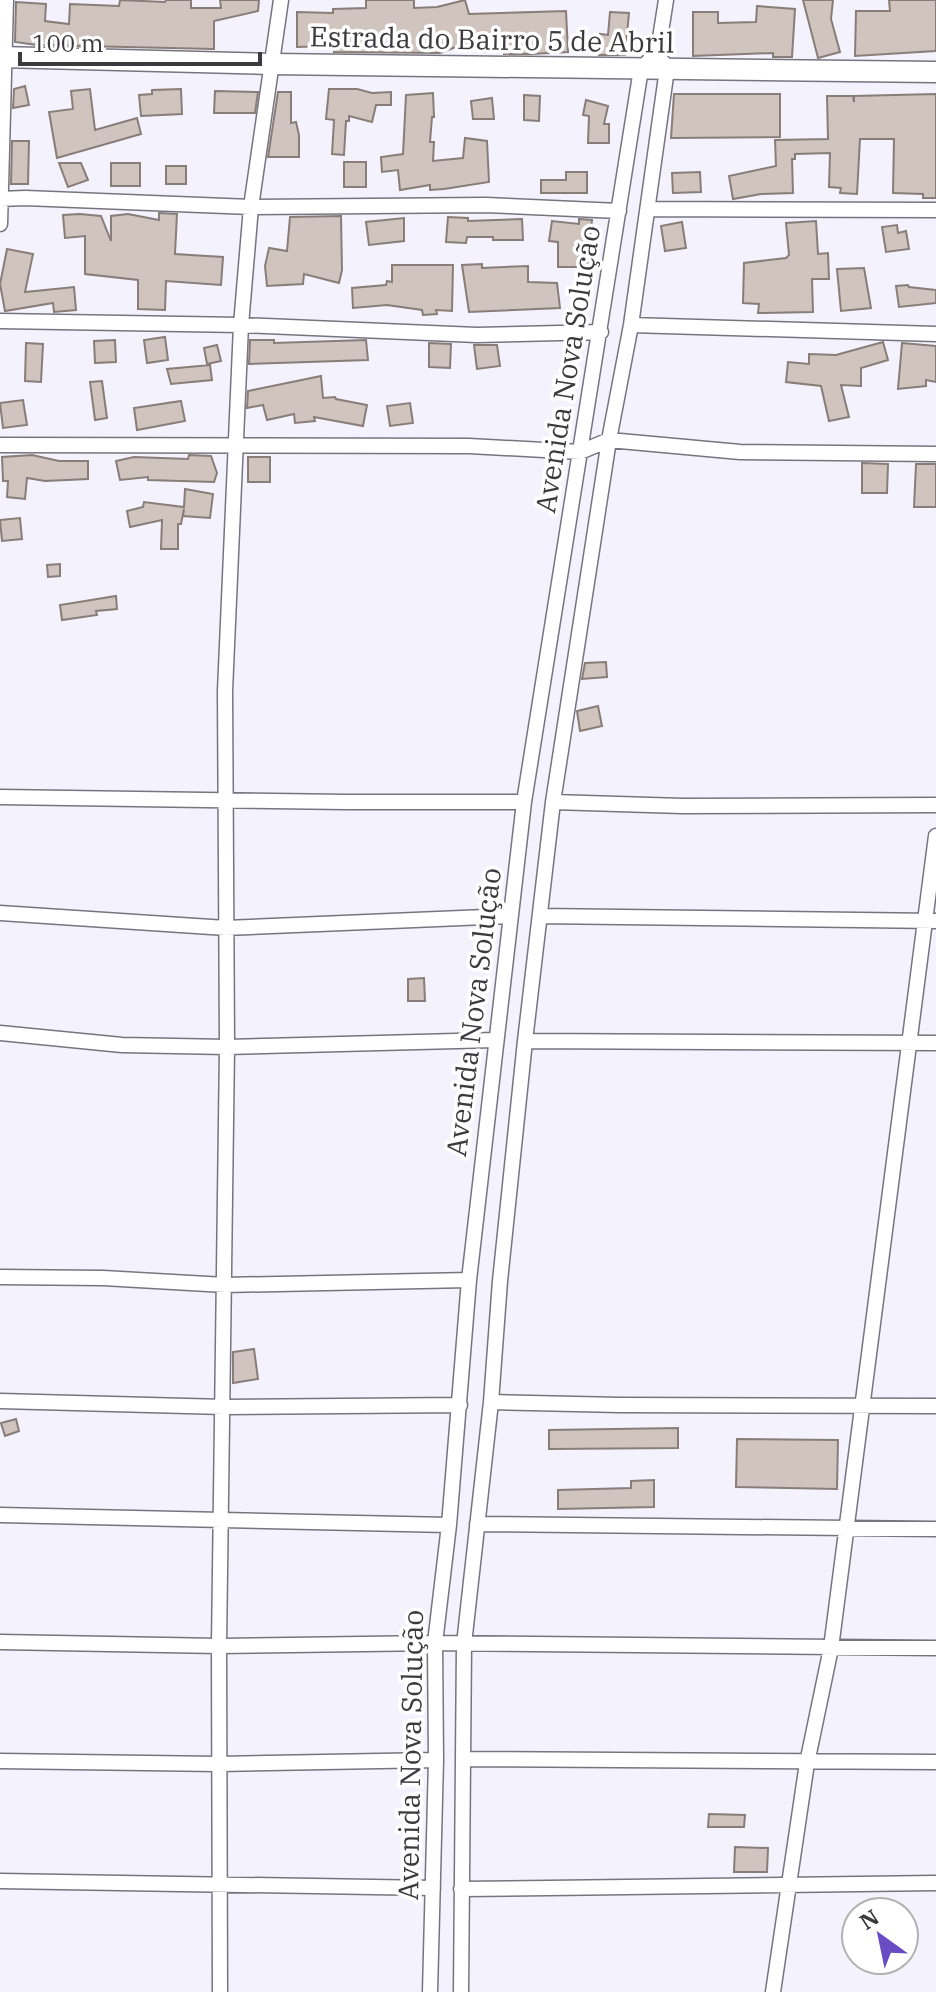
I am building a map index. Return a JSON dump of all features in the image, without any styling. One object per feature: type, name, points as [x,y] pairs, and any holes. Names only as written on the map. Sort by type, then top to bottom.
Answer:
[{"type":"street","points":[[0,224],[2,57],[6,0]]},
{"type":"street","points":[[220,1992],[219,1646],[227,1047],[225,691],[241,325],[251,207],[281,0]]},
{"type":"street","name":"Avenida Nova Solução","points":[[461,1992],[464,1644],[491,1402],[525,1041],[553,802],[648,209],[666,0]]},
{"type":"street","name":"Estrada do Bairro 5 de Abril","points":[[2,57],[641,69],[662,60],[936,72]]},
{"type":"street","name":"Avenida Nova Solução","points":[[430,1992],[436,1760],[435,1643],[495,1040],[524,802],[641,69]]},
{"type":"street","points":[[0,199],[251,207],[486,205],[619,211]]},
{"type":"street","points":[[648,209],[936,210]]},
{"type":"street","points":[[0,321],[241,325],[477,335],[601,332]]},
{"type":"street","points":[[631,325],[936,334]]},
{"type":"street","points":[[0,445],[469,446],[580,452],[609,440],[740,452],[936,454]]},
{"type":"street","points":[[0,797],[524,802]]},
{"type":"street","points":[[553,802],[682,806],[936,805]]},
{"type":"street","points":[[773,1992],[807,1763],[831,1648],[910,1043],[931,921],[936,836]]},
{"type":"street","points":[[0,913],[226,928],[509,916]]},
{"type":"street","points":[[540,916],[931,921]]},
{"type":"street","points":[[0,1033],[122,1045],[227,1047],[495,1040]]},
{"type":"street","points":[[525,1041],[936,1043]]},
{"type":"street","points":[[0,1277],[103,1278],[225,1285],[469,1280]]},
{"type":"street","points":[[0,1401],[224,1407],[460,1405]]},
{"type":"street","points":[[491,1402],[936,1406]]},
{"type":"street","points":[[0,1515],[449,1525]]},
{"type":"street","points":[[477,1524],[936,1529]]},
{"type":"street","points":[[0,1642],[219,1646],[435,1643],[936,1648]]},
{"type":"street","points":[[463,1759],[936,1762]]},
{"type":"street","points":[[0,1761],[219,1764],[436,1760]]},
{"type":"street","points":[[0,1881],[433,1888]]},
{"type":"street","points":[[461,1889],[936,1883]]},
{"type":"building","points":[[120,0],[191,0],[191,8],[221,8],[220,0],[259,0],[258,11],[214,21],[214,49],[15,42],[16,2],[46,4],[45,21],[69,24],[70,4],[119,6]]},
{"type":"building","points":[[366,0],[414,0],[414,8],[437,7],[465,0],[469,14],[566,11],[568,52],[481,52],[480,38],[440,53],[334,52],[334,46],[297,47],[297,12],[333,13],[333,9],[366,8]]},
{"type":"building","points":[[803,0],[833,0],[831,19],[840,52],[818,58]]},
{"type":"building","points":[[889,0],[936,0],[936,51],[855,56],[856,11],[890,11]]},
{"type":"building","points":[[757,6],[795,9],[792,57],[773,57],[773,53],[693,56],[693,12],[718,12],[718,23],[756,22]]},
{"type":"building","points":[[610,12],[629,13],[625,55],[599,55],[600,34],[608,35]]},
{"type":"building","points":[[25,86],[29,105],[13,108],[14,89]]},
{"type":"building","points":[[90,89],[95,130],[137,118],[141,134],[57,158],[49,112],[73,109],[71,91]]},
{"type":"building","points":[[181,89],[182,114],[141,116],[139,95],[152,94],[152,90]]},
{"type":"building","points":[[329,89],[391,92],[391,105],[376,105],[372,122],[349,116],[344,155],[332,154],[334,120],[326,119]]},
{"type":"building","points":[[215,91],[258,92],[255,113],[214,113]]},
{"type":"building","points":[[278,92],[291,92],[291,123],[296,122],[299,157],[268,157]]},
{"type":"building","points":[[433,93],[434,117],[430,142],[434,142],[433,161],[463,158],[465,138],[487,141],[489,182],[444,189],[430,190],[430,185],[400,190],[398,170],[382,172],[381,157],[403,154],[406,95]]},
{"type":"building","points":[[674,94],[780,94],[780,137],[671,138]]},
{"type":"building","points":[[936,94],[936,198],[923,198],[923,194],[893,193],[894,139],[860,139],[857,194],[840,193],[841,188],[829,187],[830,153],[795,154],[795,159],[792,159],[793,193],[733,199],[729,176],[776,166],[775,140],[828,139],[827,96],[853,96],[854,102],[854,96]]},
{"type":"building","points":[[524,95],[540,96],[539,121],[524,120]]},
{"type":"building","points":[[492,98],[494,119],[473,119],[471,101]]},
{"type":"building","points":[[586,100],[608,106],[604,124],[609,124],[609,143],[588,143],[589,116],[583,115]]},
{"type":"building","points":[[12,141],[29,141],[28,184],[11,184]]},
{"type":"building","points":[[344,162],[366,162],[366,187],[344,187]]},
{"type":"building","points":[[59,163],[81,163],[88,180],[68,187]]},
{"type":"building","points":[[111,163],[140,163],[140,186],[111,186]]},
{"type":"building","points":[[166,166],[186,166],[186,184],[166,184]]},
{"type":"building","points":[[566,172],[587,172],[587,193],[541,193],[541,180],[566,180]]},
{"type":"building","points":[[700,172],[701,192],[673,193],[672,173]]},
{"type":"building","points":[[159,213],[177,214],[175,254],[223,257],[221,285],[166,281],[165,310],[138,309],[138,280],[85,274],[85,236],[65,238],[63,215],[101,216],[111,241],[111,216],[128,214],[159,220]]},
{"type":"building","points":[[341,216],[342,270],[339,283],[304,274],[303,284],[267,286],[265,266],[269,248],[287,251],[290,217]]},
{"type":"building","points":[[448,217],[468,218],[468,221],[522,219],[523,240],[467,237],[466,243],[446,242]]},
{"type":"building","points":[[404,218],[404,241],[369,245],[366,222]]},
{"type":"building","points":[[579,219],[592,220],[587,267],[558,267],[558,242],[549,241],[552,221],[579,224]]},
{"type":"building","points":[[816,221],[818,254],[828,253],[829,279],[812,279],[813,312],[758,313],[759,304],[743,303],[744,263],[786,258],[789,255],[786,223]]},
{"type":"building","points":[[682,222],[686,248],[665,251],[661,226]]},
{"type":"building","points":[[897,225],[898,233],[906,231],[909,249],[886,252],[882,227]]},
{"type":"building","points":[[7,249],[33,254],[25,292],[74,287],[76,310],[54,312],[53,303],[5,311],[0,284]]},
{"type":"building","points":[[482,264],[482,268],[528,266],[528,282],[557,283],[560,308],[469,312],[462,265]]},
{"type":"building","points":[[392,265],[453,265],[452,311],[436,310],[437,314],[423,315],[422,310],[387,305],[353,308],[352,288],[392,282]]},
{"type":"building","points":[[864,268],[871,308],[841,311],[837,269]]},
{"type":"building","points":[[896,286],[936,290],[936,303],[899,307]]},
{"type":"building","points":[[165,337],[168,360],[147,363],[144,340]]},
{"type":"building","points":[[115,340],[116,362],[95,363],[94,341]]},
{"type":"building","points":[[250,340],[274,340],[274,343],[366,340],[368,360],[249,364]]},
{"type":"building","points":[[883,342],[888,360],[861,368],[861,386],[841,385],[849,417],[829,421],[821,386],[786,382],[788,362],[809,364],[809,354],[836,355]]},
{"type":"building","points":[[26,343],[43,344],[41,382],[25,381]]},
{"type":"building","points":[[429,343],[451,344],[450,368],[429,367]]},
{"type":"building","points":[[902,343],[936,346],[936,382],[926,380],[926,386],[898,389]]},
{"type":"building","points":[[217,345],[221,361],[207,364],[204,348]]},
{"type":"building","points":[[474,345],[497,345],[500,366],[477,369]]},
{"type":"building","points":[[210,365],[212,380],[171,384],[167,369]]},
{"type":"building","points":[[321,376],[323,398],[335,397],[367,405],[363,426],[314,417],[315,421],[295,423],[294,414],[267,420],[263,405],[247,408],[248,391]]},
{"type":"building","points":[[102,381],[107,418],[95,420],[90,382]]},
{"type":"building","points":[[23,400],[27,425],[3,428],[0,403]]},
{"type":"building","points":[[181,401],[185,421],[137,430],[134,408]]},
{"type":"building","points":[[410,403],[413,423],[390,426],[387,406]]},
{"type":"building","points":[[32,455],[59,461],[88,461],[88,479],[45,481],[27,478],[25,499],[7,497],[8,481],[3,481],[2,457]]},
{"type":"building","points":[[189,455],[211,456],[217,473],[214,482],[148,480],[148,477],[120,480],[116,461],[134,457],[188,459]]},
{"type":"building","points":[[248,457],[270,457],[270,482],[248,482]]},
{"type":"building","points":[[862,463],[888,464],[887,493],[862,493]]},
{"type":"building","points":[[916,464],[936,464],[936,507],[914,507]]},
{"type":"building","points":[[185,489],[213,494],[210,518],[183,516],[184,509],[181,524],[178,524],[178,549],[161,549],[162,520],[130,527],[127,511],[143,507],[144,502],[184,507]]},
{"type":"building","points":[[20,518],[22,539],[2,541],[0,520]]},
{"type":"building","points":[[60,564],[60,576],[48,577],[47,565]]},
{"type":"building","points":[[116,596],[117,609],[62,620],[60,605]]},
{"type":"building","points":[[606,662],[607,677],[582,679],[585,663]]},
{"type":"building","points":[[598,706],[602,726],[580,731],[577,711]]},
{"type":"building","points":[[424,978],[425,1001],[408,1001],[408,979]]},
{"type":"building","points":[[254,1349],[258,1379],[233,1383],[233,1352]]},
{"type":"building","points":[[16,1419],[19,1431],[5,1436],[1,1423]]},
{"type":"building","points":[[678,1428],[678,1448],[549,1449],[549,1430]]},
{"type":"building","points":[[737,1439],[838,1440],[837,1489],[736,1487]]},
{"type":"building","points":[[654,1480],[654,1507],[558,1509],[558,1490],[631,1488],[631,1481]]},
{"type":"building","points":[[709,1814],[745,1815],[744,1827],[708,1827]]},
{"type":"building","points":[[735,1847],[768,1848],[767,1872],[734,1872]]}]
